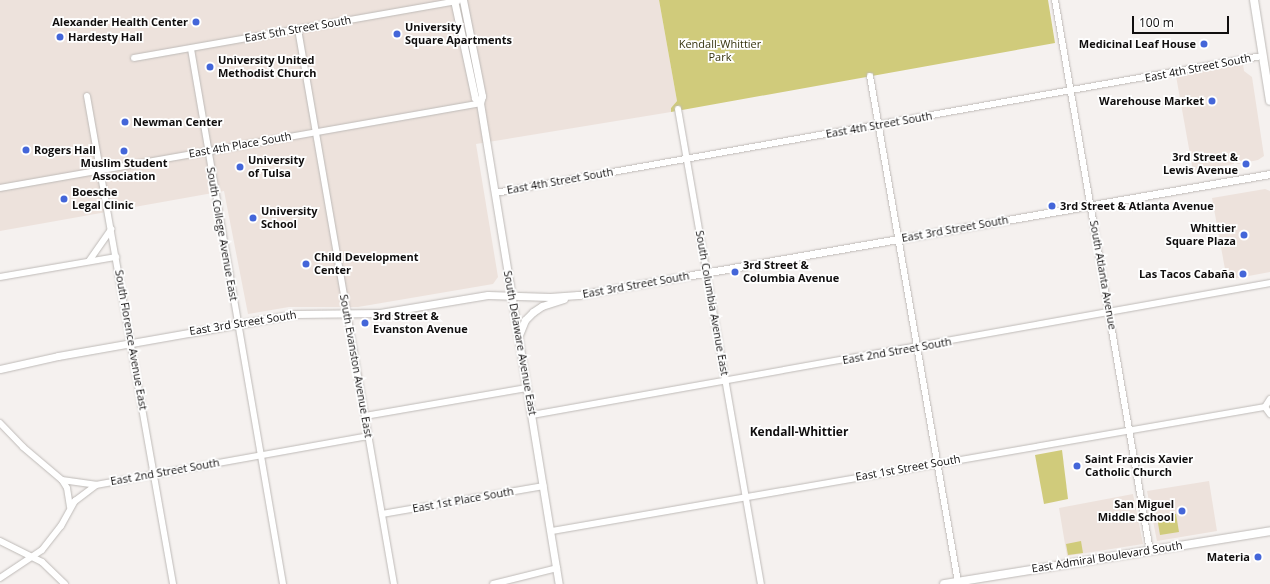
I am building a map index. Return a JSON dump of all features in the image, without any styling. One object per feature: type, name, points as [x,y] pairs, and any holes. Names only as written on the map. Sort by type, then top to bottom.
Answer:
[{"type":"main road","points":[[1254,0],[1270,101]]},
{"type":"main road","name":"East Admiral Boulevard South","points":[[944,584],[1270,531]]},
{"type":"street","name":"East 5th Street South","points":[[134,58],[458,0]]},
{"type":"street","name":"South Delaware Avenue East","points":[[458,0],[482,96],[480,102],[560,584]]},
{"type":"street","name":"South Atlanta Avenue","points":[[1055,0],[1150,551]]},
{"type":"street","name":"South Evanston Avenue East","points":[[298,29],[394,584]]},
{"type":"street","name":"South College Avenue East","points":[[191,49],[283,584]]},
{"type":"street","name":"East 4th Street South","points":[[495,193],[1262,56]]},
{"type":"street","points":[[870,76],[958,582]]},
{"type":"street","name":"South Florence Avenue East","points":[[87,96],[173,584]]},
{"type":"street","name":"East 4th Place South","points":[[0,188],[480,102]]},
{"type":"street","name":"South Columbia Avenue East","points":[[678,109],[761,584]]},
{"type":"street","name":"East 3rd Street South","points":[[0,369],[131,342],[294,314],[380,313],[480,296],[578,295],[1270,174]]},
{"type":"street","points":[[89,261],[111,229]]},
{"type":"street","points":[[0,277],[116,257]]},
{"type":"street","name":"East 2nd Street South","points":[[532,415],[1262,286],[1270,283]]},
{"type":"street","points":[[1262,286],[1270,289]]},
{"type":"street","points":[[519,336],[525,320],[542,306],[578,295]]},
{"type":"street","points":[[365,416],[527,388]]},
{"type":"street","points":[[1270,399],[1265,407],[1270,414]]},
{"type":"street","name":"East 1st Street South","points":[[552,531],[1129,429],[1265,407]]},
{"type":"street","points":[[0,423],[23,447],[62,480],[67,488],[70,507]]},
{"type":"street","name":"East 2nd Street South","points":[[0,578],[33,558],[54,536],[70,507],[79,497],[96,485],[368,436]]},
{"type":"street","points":[[62,480],[96,485]]},
{"type":"street","name":"East 1st Place South","points":[[382,514],[544,486]]},
{"type":"street","points":[[0,541],[51,569],[65,584]]},
{"type":"street","points":[[493,584],[557,568]]},
{"type":"shaded area","name":"University of Tulsa","points":[[0,0],[659,0],[677,101],[671,108],[671,112],[476,144],[498,277],[493,284],[358,307],[289,307],[248,314],[224,191],[0,231]]},
{"type":"shaded area","points":[[1243,64],[1244,71],[1252,77],[1264,156],[1258,160],[1238,164],[1234,162],[1234,164],[1193,171],[1176,76]]},
{"type":"shaded area","name":"Whittier Square Plaza","points":[[1265,189],[1270,191],[1270,272],[1227,280],[1212,198]]},
{"type":"shaded area","name":"San Miguel Middle School","points":[[1209,481],[1217,531],[1157,541],[1147,491]]},
{"type":"shaded area","points":[[1133,494],[1143,544],[1067,556],[1059,508]]},
{"type":"green space","name":"Kendall-Whittier Park","points":[[659,0],[1048,0],[1055,43],[671,112],[671,108],[677,101]]},
{"type":"green space","points":[[1062,450],[1068,499],[1044,504],[1035,455]]},
{"type":"green space","points":[[1176,514],[1179,532],[1160,535],[1157,517]]},
{"type":"green space","points":[[1081,541],[1083,553],[1068,555],[1066,544]]},
{"type":"place","name":"Alexander Health Center","points":[[196,22]]},
{"type":"place","name":"University Square Apartments","points":[[397,34]]},
{"type":"place","name":"Hardesty Hall","points":[[60,37]]},
{"type":"place","name":"Medicinal Leaf House","points":[[1204,44]]},
{"type":"place","name":"University United Methodist Church","points":[[210,67]]},
{"type":"place","name":"Warehouse Market","points":[[1212,101]]},
{"type":"place","name":"Newman Center","points":[[125,122]]},
{"type":"place","name":"Rogers Hall","points":[[26,150]]},
{"type":"place","name":"Muslim Student Association","points":[[124,151]]},
{"type":"place","name":"3rd Street & Lewis Avenue","points":[[1246,164]]},
{"type":"place","name":"University of Tulsa","points":[[240,167]]},
{"type":"place","name":"Boesche Legal Clinic","points":[[64,199]]},
{"type":"place","name":"3rd Street & Atlanta Avenue","points":[[1052,206]]},
{"type":"place","name":"University School","points":[[253,218]]},
{"type":"place","name":"Whittier Square Plaza","points":[[1244,235]]},
{"type":"place","name":"Child Development Center","points":[[306,264]]},
{"type":"place","name":"3rd Street & Columbia Avenue","points":[[735,272]]},
{"type":"place","name":"Las Tacos Cabaña","points":[[1243,274]]},
{"type":"place","name":"3rd Street & Evanston Avenue","points":[[365,323]]},
{"type":"place","name":"Saint Francis Xavier Catholic Church","points":[[1077,466]]},
{"type":"place","name":"San Miguel Middle School","points":[[1182,511]]},
{"type":"place","name":"Materia","points":[[1258,557]]},
{"type":"district","name":"Kendall-Whittier","points":[[799,432]]}]
